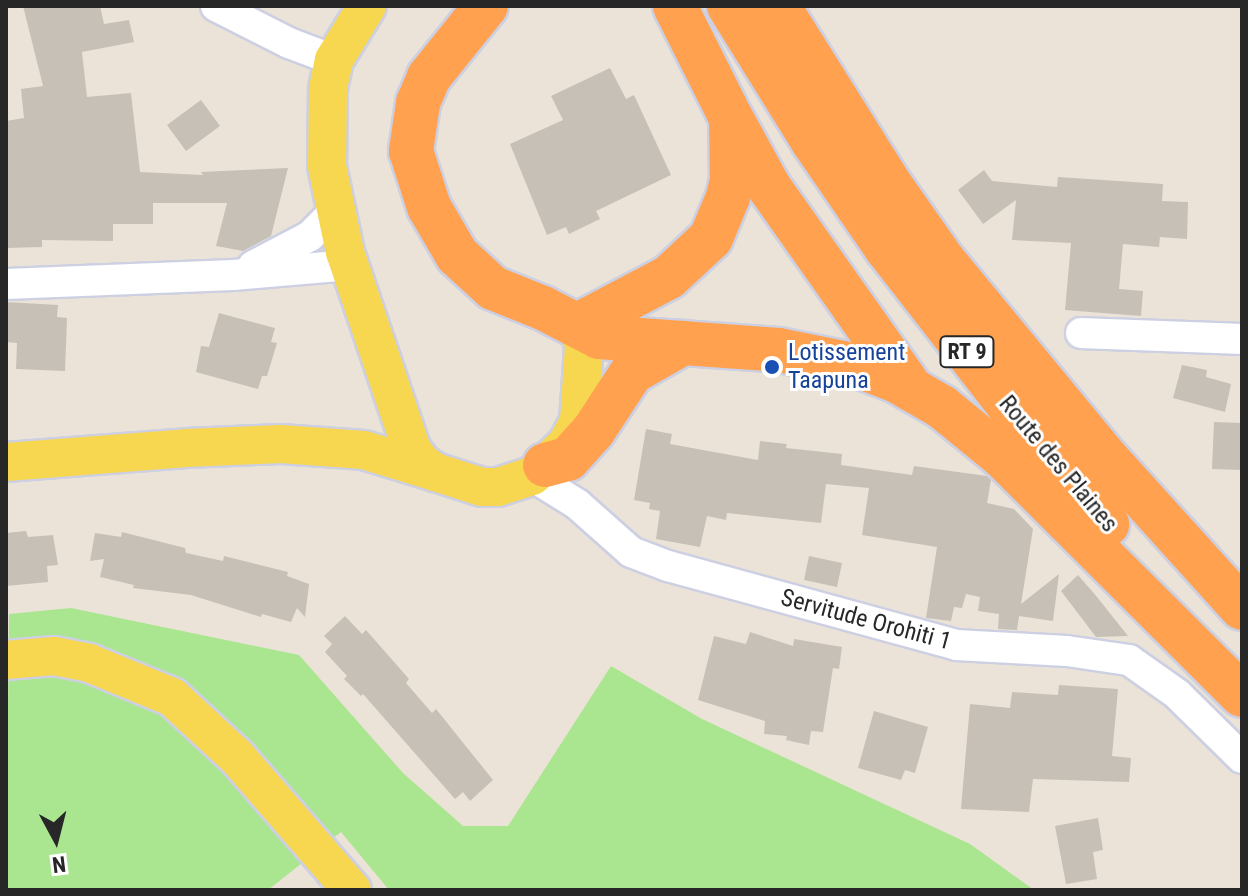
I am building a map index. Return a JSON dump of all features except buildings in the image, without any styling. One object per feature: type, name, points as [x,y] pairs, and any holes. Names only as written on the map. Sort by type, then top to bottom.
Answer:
[{"type":"highway","points":[[486,6],[445,53],[418,103],[411,151],[429,207],[457,255],[493,288],[599,337],[742,346],[823,357],[858,366],[912,390],[942,407],[1003,457],[1242,695]]},
{"type":"highway","points":[[675,6],[731,118],[778,199],[912,390]]},
{"type":"highway","name":"Route des Plaines","points":[[729,6],[812,140],[906,273],[1011,408],[1141,565],[1242,669]]},
{"type":"highway","name":"Route des Plaines","points":[[778,6],[887,180],[943,260],[1101,452],[1242,608]]},
{"type":"highway","points":[[578,325],[669,277],[711,238],[732,179],[731,118]]},
{"type":"highway","points":[[539,471],[568,459],[594,430],[632,372],[683,343]]},
{"type":"main road","points":[[367,6],[334,60],[328,89],[326,154],[334,212],[412,450],[435,472]]},
{"type":"main road","points":[[6,462],[281,444],[364,450],[482,487],[498,487],[539,471],[567,444],[579,421],[584,356],[578,325]]},
{"type":"main road","points":[[6,660],[54,656],[89,663],[172,697],[237,757],[352,890]]},
{"type":"street","points":[[216,6],[289,43],[334,60]]},
{"type":"street","points":[[233,275],[286,251],[310,236],[334,212]]},
{"type":"street","points":[[6,284],[233,275],[350,265]]},
{"type":"street","points":[[1081,333],[1242,339]]},
{"type":"street","name":"Servitude Orohiti 1","points":[[539,471],[631,552],[668,566],[956,645],[1067,651],[1129,660],[1177,694],[1242,758]]},
{"type":"green space","points":[[71,608],[299,655],[403,773],[463,826],[508,826],[611,666],[702,719],[970,844],[1034,890],[389,890],[341,832],[268,890],[6,890],[9,614]]},
{"type":"place","name":"Lotissement Taapuna","points":[[772,367]]}]
